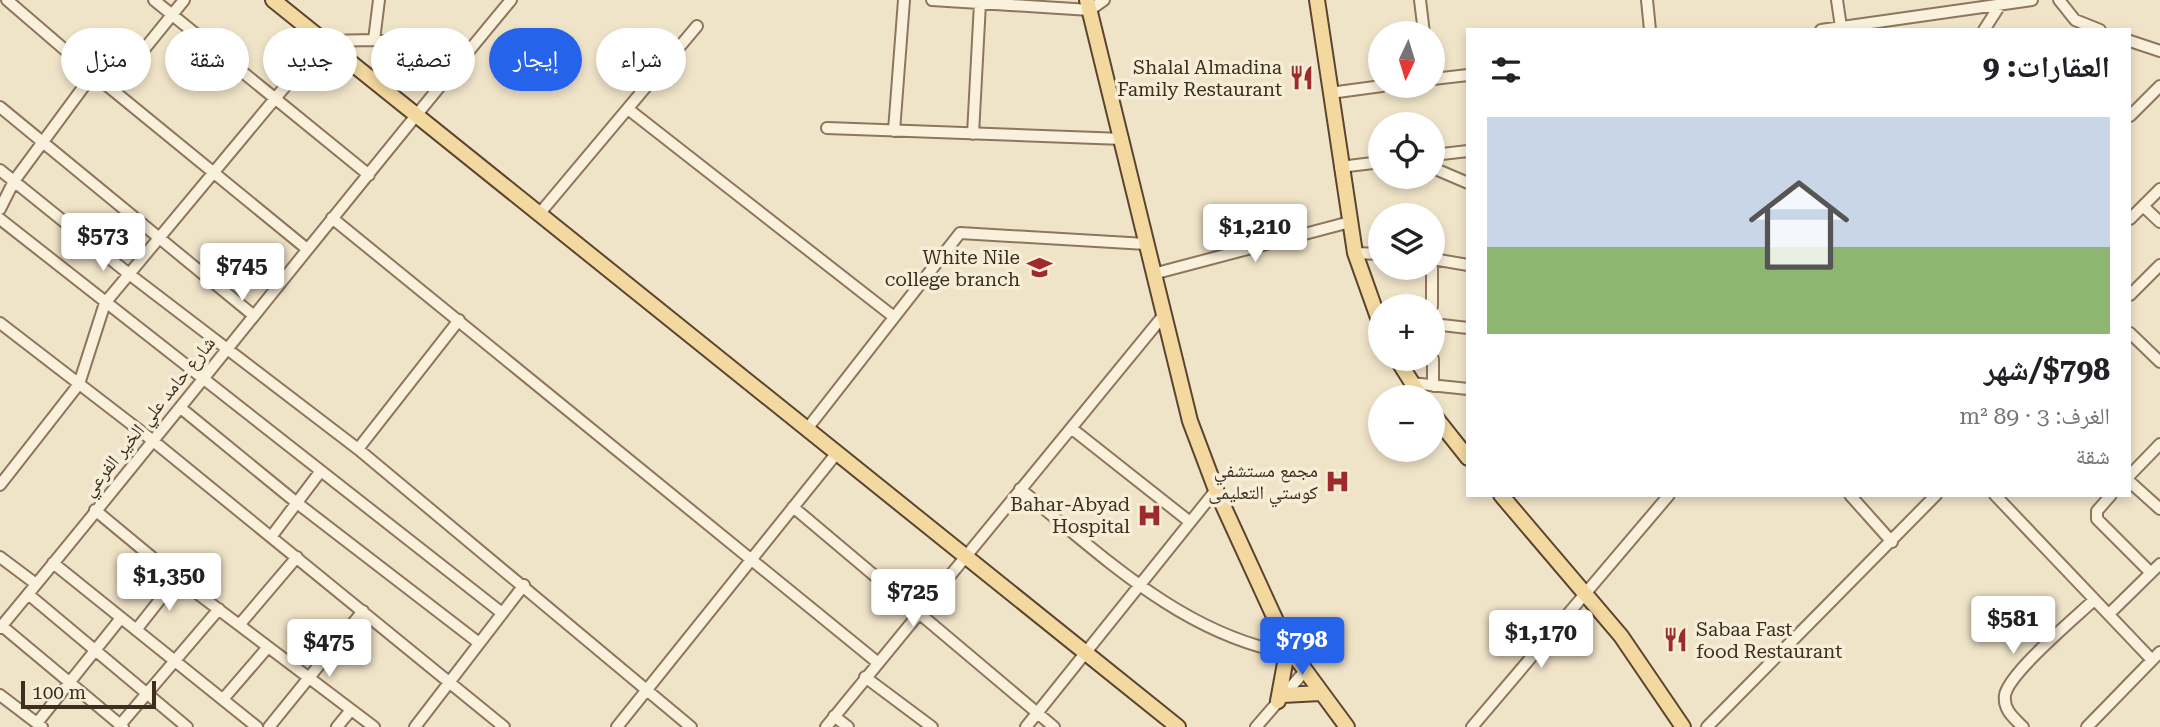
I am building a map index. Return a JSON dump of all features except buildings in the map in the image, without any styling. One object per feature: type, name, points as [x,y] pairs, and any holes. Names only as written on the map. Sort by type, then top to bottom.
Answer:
[{"type":"main road","points":[[273,0],[307,28]]},
{"type":"main road","points":[[1317,0],[1355,253],[1370,294]]},
{"type":"main road","points":[[1089,5],[1190,421],[1216,490],[1287,650],[1347,727]]},
{"type":"main road","points":[[357,68],[1178,727]]},
{"type":"main road","points":[[1404,371],[1411,383]]},
{"type":"main road","points":[[1445,429],[1466,455]]},
{"type":"main road","points":[[1503,497],[1586,593],[1641,663],[1683,727]]},
{"type":"main road","points":[[1287,650],[1281,698],[1320,693]]},
{"type":"street","points":[[0,10],[8,0],[61,46]]},
{"type":"street","points":[[154,0],[369,175]]},
{"type":"street","points":[[151,41],[184,0]]},
{"type":"street","points":[[376,28],[379,0]]},
{"type":"street","name":"شارع حامد علي الخير الفرعي","points":[[475,43],[511,0]]},
{"type":"street","points":[[894,131],[904,0]]},
{"type":"street","points":[[932,0],[1089,5],[1104,0]]},
{"type":"street","points":[[1420,0],[1423,21]]},
{"type":"street","points":[[1647,0],[1650,28]]},
{"type":"street","points":[[1837,0],[1841,27]]},
{"type":"street","points":[[1834,28],[2030,0]]},
{"type":"street","points":[[2059,0],[2075,20],[2095,28]]},
{"type":"street","points":[[973,134],[980,3]]},
{"type":"street","points":[[1986,27],[2000,5]]},
{"type":"street","points":[[540,213],[697,26]]},
{"type":"street","points":[[2131,41],[2160,51]]},
{"type":"street","points":[[1446,78],[1466,75]]},
{"type":"street","points":[[2131,116],[2160,86]]},
{"type":"street","points":[[1330,93],[1368,88]]},
{"type":"street","points":[[0,209],[14,181],[41,141],[80,91]]},
{"type":"street","points":[[113,91],[307,248]]},
{"type":"street","points":[[0,485],[79,384],[105,303],[282,91]]},
{"type":"street","name":"شارع حامد علي الخير الفرعي","points":[[1,627],[437,91]]},
{"type":"street","points":[[0,107],[253,315]]},
{"type":"street","points":[[628,109],[894,317]]},
{"type":"street","points":[[827,128],[1123,139]]},
{"type":"street","points":[[1445,154],[1466,151]]},
{"type":"street","points":[[1340,167],[1368,164]]},
{"type":"street","points":[[0,170],[130,274],[228,346],[358,449],[691,727]]},
{"type":"street","points":[[1445,173],[1466,182]]},
{"type":"street","points":[[2131,218],[2160,189]]},
{"type":"street","points":[[2143,206],[2160,222]]},
{"type":"street","points":[[332,218],[752,557],[877,662]]},
{"type":"street","points":[[0,219],[502,614]]},
{"type":"street","points":[[1153,274],[1350,222]]},
{"type":"street","points":[[807,429],[960,233],[1146,244]]},
{"type":"street","points":[[1355,253],[1368,254]]},
{"type":"street","points":[[1445,261],[1466,265]]},
{"type":"street","points":[[2131,294],[2160,265]]},
{"type":"street","points":[[826,727],[963,556],[1163,316]]},
{"type":"street","points":[[358,449],[459,320]]},
{"type":"street","points":[[0,323],[152,440],[504,727]]},
{"type":"street","points":[[1445,325],[1466,328]]},
{"type":"street","points":[[2131,334],[2160,362]]},
{"type":"street","points":[[1411,383],[1426,385]]},
{"type":"street","points":[[1445,387],[1466,389]]},
{"type":"street","points":[[181,409],[297,503],[479,643]]},
{"type":"street","points":[[1071,428],[1190,522]]},
{"type":"street","points":[[2131,474],[2160,444]]},
{"type":"street","points":[[617,727],[836,454]]},
{"type":"street","points":[[271,537],[320,472]]},
{"type":"street","points":[[2131,483],[2160,509]]},
{"type":"street","points":[[1020,489],[1169,608],[1247,643],[1287,650]]},
{"type":"street","points":[[1026,727],[1216,490]]},
{"type":"street","points":[[1472,727],[1667,497]]},
{"type":"street","points":[[1852,497],[1892,542]]},
{"type":"street","points":[[1707,727],[1934,497]]},
{"type":"street","points":[[1997,497],[2094,600],[2156,656],[2087,727]]},
{"type":"street","points":[[2109,497],[2096,511],[2097,519],[2151,573]]},
{"type":"street","points":[[793,507],[1054,727]]},
{"type":"street","points":[[95,510],[177,578],[374,727]]},
{"type":"street","points":[[0,557],[36,584]]},
{"type":"street","points":[[240,624],[297,557]]},
{"type":"street","points":[[53,563],[224,698],[254,726]]},
{"type":"street","points":[[2110,613],[2160,564]]},
{"type":"street","points":[[136,630],[177,578]]},
{"type":"street","points":[[415,727],[524,585]]},
{"type":"street","points":[[28,594],[187,727]]},
{"type":"street","points":[[2023,727],[2009,713],[2005,699],[2009,686],[2030,661],[2094,600]]},
{"type":"street","points":[[1,627],[122,726],[173,660],[219,609]]},
{"type":"street","points":[[269,727],[363,611]]},
{"type":"street","points":[[0,695],[40,725],[69,683],[121,618]]},
{"type":"street","points":[[224,698],[268,647]]},
{"type":"street","points":[[1256,727],[1304,671]]},
{"type":"street","points":[[865,677],[932,727]]},
{"type":"street","points":[[337,727],[351,709]]},
{"type":"street","points":[[834,716],[848,727]]},
{"type":"place","name":"Shalal Almadina Family Restaurant","points":[[1302,78]]},
{"type":"place","name":"White Nile college branch","points":[[1040,268]]},
{"type":"place","name":"مجمع مستشفي كوستي التعليمى","points":[[1338,481]]},
{"type":"place","name":"Bahar-Abyad Hospital","points":[[1150,515]]},
{"type":"place","name":"Sabaa Fast food Restaurant","points":[[1676,640]]}]
